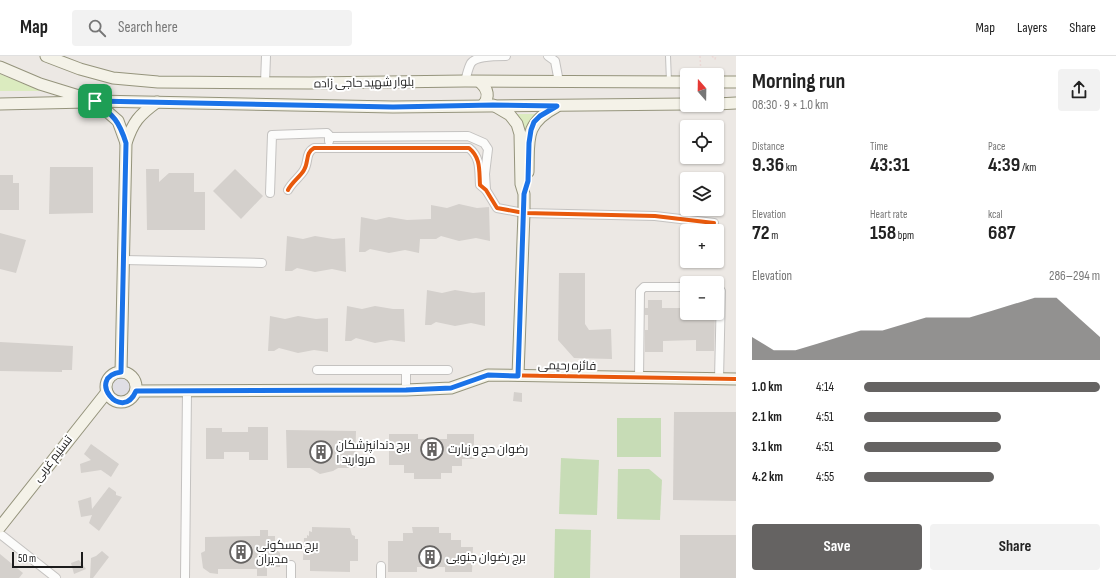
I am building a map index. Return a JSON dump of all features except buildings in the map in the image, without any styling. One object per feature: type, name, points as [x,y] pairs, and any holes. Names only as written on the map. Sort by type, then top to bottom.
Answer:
[{"type":"street","name":"بلوار شهید حاجی زاده","points":[[46,56],[80,69],[113,78],[158,82],[680,82]]},
{"type":"street","points":[[266,56],[266,83]]},
{"type":"street","points":[[465,81],[471,63],[474,59],[479,56],[506,56]]},
{"type":"street","points":[[548,56],[555,61],[559,82]]},
{"type":"street","name":"بلوار شهید حاجی زاده","points":[[0,67],[40,84],[95,101],[393,107],[680,104]]},
{"type":"street","points":[[480,82],[484,85],[488,94],[488,105],[510,115],[517,124],[520,134],[524,213],[518,376]]},
{"type":"street","points":[[724,82],[736,82]]},
{"type":"street","points":[[0,104],[95,101],[118,121],[126,143],[121,372]]},
{"type":"street","points":[[126,143],[136,119],[157,102]]},
{"type":"street","points":[[724,104],[736,103]]},
{"type":"street","points":[[524,194],[528,181],[529,143],[531,130],[534,122],[540,116],[557,106]]},
{"type":"street","points":[[270,194],[272,135],[327,133],[329,137],[329,148]]},
{"type":"street","points":[[329,137],[472,137],[484,143],[488,149],[485,174],[486,190]]},
{"type":"street","points":[[288,190],[292,183],[304,170],[310,150],[314,148],[469,148],[476,153],[480,185],[486,190],[496,208],[524,213],[656,216],[714,223]]},
{"type":"street","points":[[124,260],[262,263]]},
{"type":"street","points":[[639,378],[640,291],[644,287],[680,287]]},
{"type":"street","points":[[719,379],[720,320]]},
{"type":"street","points":[[317,370],[448,370]]},
{"type":"street","points":[[406,370],[406,390]]},
{"type":"street","points":[[117,373],[126,373],[133,378],[136,391],[131,399],[122,402],[112,400],[106,392],[106,382],[117,373]]},
{"type":"street","name":"فائزه رحیمی","points":[[136,391],[406,390],[451,388],[488,375],[736,379]]},
{"type":"street","points":[[185,578],[187,391]]},
{"type":"street","name":"تسنیم غربی","points":[[0,527],[106,392]]},
{"type":"street","points":[[0,534],[56,578]]},
{"type":"street","points":[[291,565],[291,578]]},
{"type":"street","points":[[381,566],[381,578]]},
{"type":"lane","points":[[668,56],[668,82]]},
{"type":"path","points":[[700,56],[701,68]]},
{"type":"path","points":[[712,56],[715,59],[716,56]]},
{"type":"green space","points":[[0,74],[41,91],[0,91]]},
{"type":"green space","points":[[515,114],[537,114],[529,123],[526,136],[521,119]]},
{"type":"green space","points":[[617,418],[661,418],[661,457],[617,457]]},
{"type":"green space","points":[[561,458],[599,460],[597,515],[559,514]]},
{"type":"green space","points":[[618,469],[649,469],[662,480],[660,520],[617,519]]},
{"type":"green space","points":[[555,529],[591,530],[590,578],[554,578]]},
{"type":"shaded area","points":[[121,372],[132,376],[136,387],[132,398],[121,402],[110,398],[106,387],[110,376]]},
{"type":"cycle path","points":[[288,190],[304,170],[309,152],[314,148],[469,148],[476,156],[480,185],[486,190],[497,208],[524,213],[655,216],[714,223]]},
{"type":"cycle path","points":[[136,391],[406,390],[451,388],[488,375],[736,379]]},
{"type":"place","name":"رضوان حج و زیارت","points":[[432,449]]},
{"type":"place","name":"برج دندانپزشکان مروارید ۱","points":[[321,452]]},
{"type":"place","name":"برج مسکونی مدیران","points":[[241,552]]},
{"type":"place","name":"برج رضوان جنوبی","points":[[430,557]]},
{"type":"route","points":[[95,101],[393,107],[493,105],[557,106],[540,116],[534,122],[529,143],[528,181],[524,194],[518,376],[488,375],[451,388],[406,390],[136,391],[134,396],[127,402],[117,402],[112,400],[106,392],[106,382],[112,375],[121,372],[126,143],[118,121],[95,101]]}]
